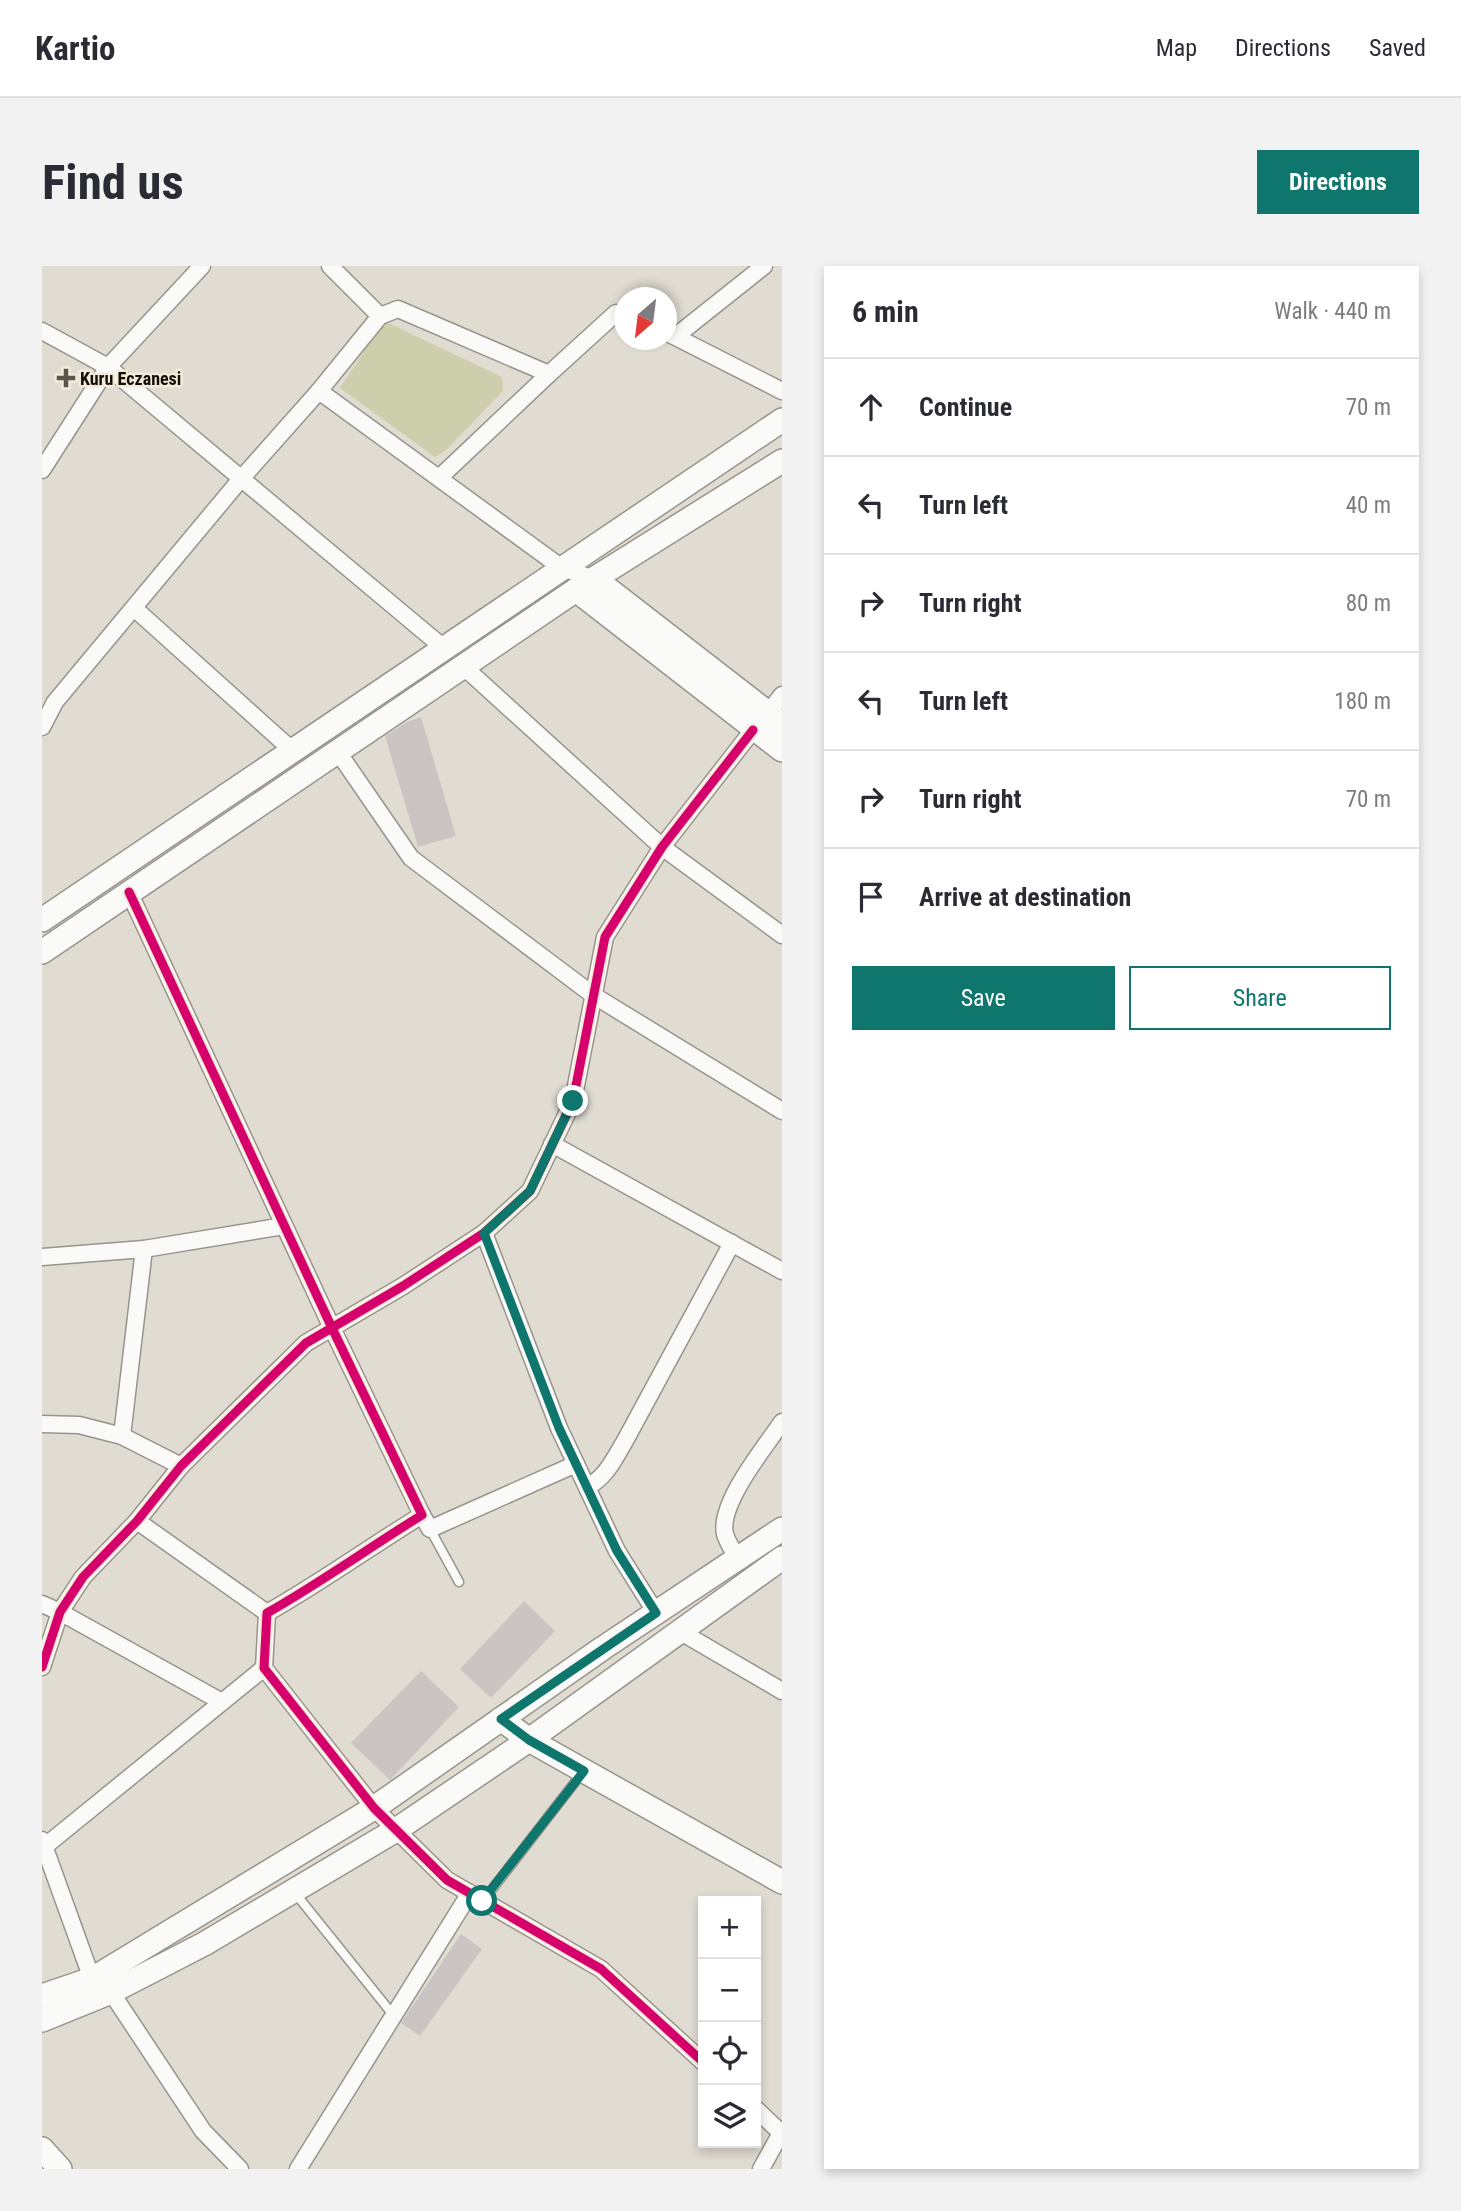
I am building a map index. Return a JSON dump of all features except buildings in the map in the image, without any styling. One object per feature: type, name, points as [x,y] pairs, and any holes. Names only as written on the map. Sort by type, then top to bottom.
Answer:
[{"type":"street","points":[[42,470],[108,367],[201,266]]},
{"type":"street","points":[[330,266],[380,316]]},
{"type":"street","points":[[677,330],[764,266]]},
{"type":"street","points":[[42,727],[55,702],[380,316],[398,309],[549,374]]},
{"type":"street","points":[[439,478],[614,315]]},
{"type":"street","points":[[42,331],[108,367],[445,649]]},
{"type":"street","points":[[677,337],[782,391]]},
{"type":"street","points":[[319,391],[586,585],[767,722],[782,750]]},
{"type":"street","points":[[42,919],[782,420]]},
{"type":"street","points":[[42,952],[586,585],[782,461]]},
{"type":"street","points":[[134,608],[293,751]]},
{"type":"street","points":[[464,667],[662,847],[782,935]]},
{"type":"street","points":[[42,1667],[60,1612],[83,1577],[137,1521],[181,1466],[306,1343],[403,1286],[484,1233],[530,1191],[573,1101],[605,937],[662,847],[767,722],[782,695]]},
{"type":"street","points":[[338,752],[411,858],[593,995],[782,1111]]},
{"type":"street","points":[[129,892],[332,1328],[426,1522]]},
{"type":"street","points":[[552,1144],[782,1271]]},
{"type":"street","points":[[42,1257],[144,1249],[284,1226]]},
{"type":"street","points":[[484,1233],[559,1428],[617,1551],[656,1613]]},
{"type":"street","points":[[587,1487],[594,1484],[608,1468],[626,1439],[732,1243]]},
{"type":"street","points":[[122,1436],[144,1249]]},
{"type":"street","points":[[738,1559],[725,1534],[726,1514],[736,1491],[782,1422]]},
{"type":"street","points":[[42,1424],[79,1425],[122,1436],[181,1466]]},
{"type":"street","points":[[267,1613],[312,1587],[351,1559],[426,1522],[576,1464]]},
{"type":"street","points":[[137,1521],[267,1613]]},
{"type":"street","points":[[42,1996],[92,1979],[374,1808],[782,1529]]},
{"type":"street","points":[[42,2020],[111,1992],[204,1944],[396,1830],[529,1740],[782,1558]]},
{"type":"street","points":[[42,1604],[222,1702]]},
{"type":"street","points":[[267,1613],[264,1668],[374,1808],[447,1880],[601,1969],[698,2057]]},
{"type":"street","points":[[681,1632],[782,1691]]},
{"type":"street","points":[[92,1979],[43,1844],[264,1668]]},
{"type":"street","points":[[501,1719],[529,1740],[782,1882]]},
{"type":"street","points":[[298,2169],[394,2016],[476,1897]]},
{"type":"street","points":[[111,1992],[203,2131],[240,2169]]},
{"type":"street","points":[[761,2113],[782,2132],[761,2169]]},
{"type":"street","points":[[42,2149],[60,2169]]},
{"type":"lane","points":[[426,1522],[459,1582]]},
{"type":"lane","points":[[476,1897],[584,1771]]},
{"type":"lane","points":[[294,1891],[394,2016]]},
{"type":"green space","points":[[384,321],[502,377],[503,391],[447,449],[435,457],[340,388]]},
{"type":"cycle path","points":[[42,1667],[60,1612],[83,1577],[137,1521],[181,1466],[306,1343],[403,1286],[484,1233],[530,1191],[573,1101],[605,937],[662,847],[753,730]]},
{"type":"cycle path","points":[[129,892],[422,1515],[267,1613],[264,1668],[374,1808],[447,1880],[601,1969],[698,2057]]},
{"type":"place","name":"Kuru Eczanesi","points":[[66,378]]},
{"type":"route","points":[[482,1901],[584,1771],[529,1740],[501,1719],[656,1613],[617,1551],[559,1428],[484,1233],[530,1191],[573,1101]]}]
